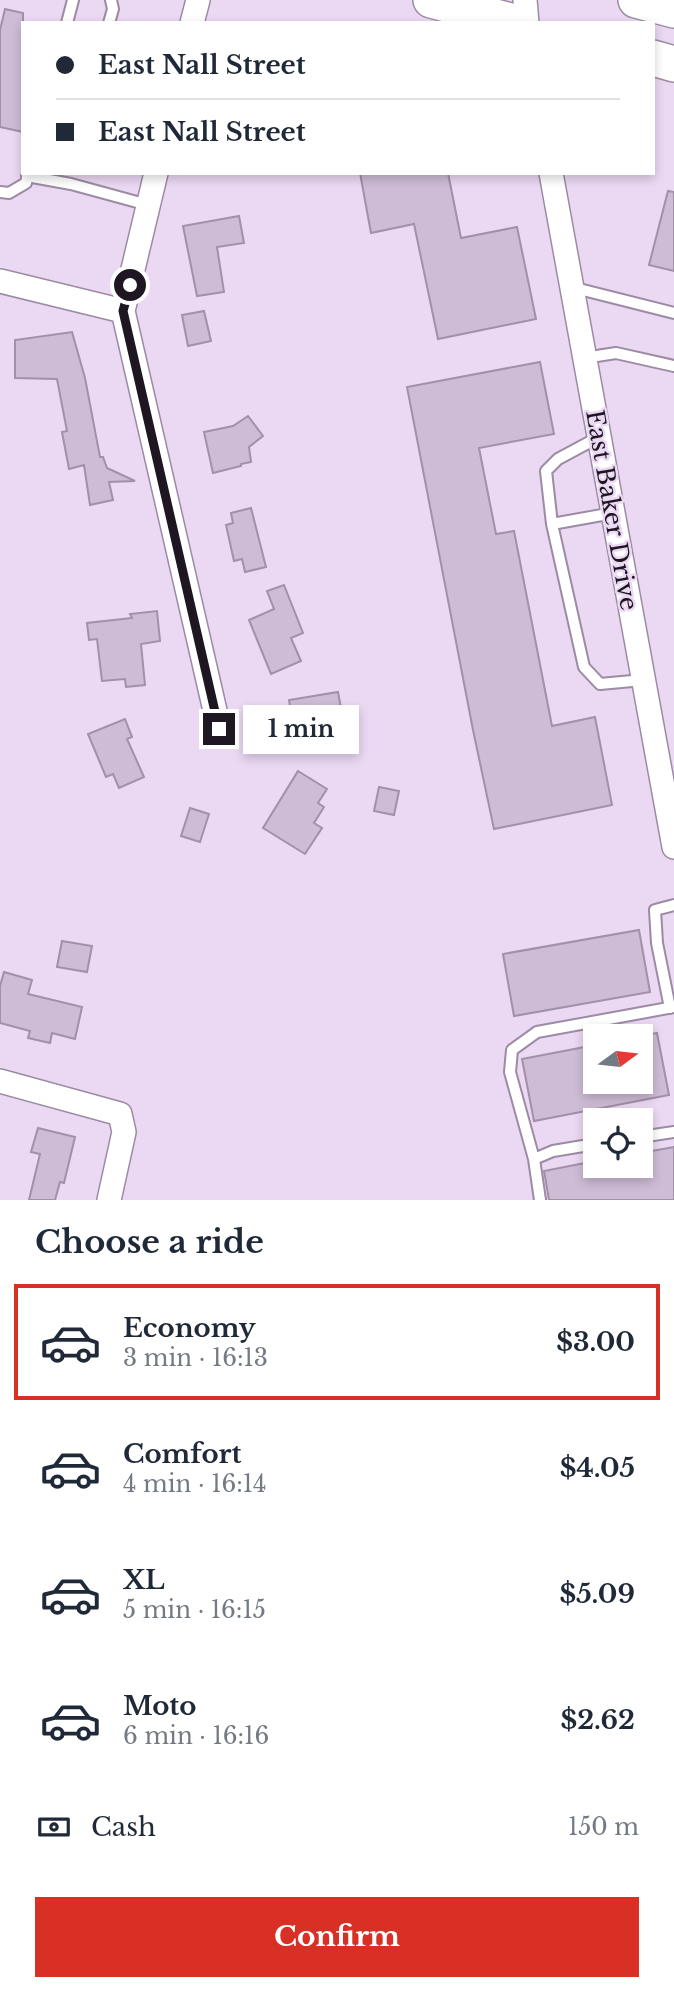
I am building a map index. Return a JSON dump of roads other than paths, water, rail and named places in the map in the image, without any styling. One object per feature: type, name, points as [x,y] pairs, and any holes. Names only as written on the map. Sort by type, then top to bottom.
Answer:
[{"type":"main road","points":[[636,0],[674,10]]},
{"type":"main road","points":[[450,10],[508,21]]},
{"type":"main road","points":[[655,59],[674,64]]},
{"type":"street","points":[[193,21],[198,0]]},
{"type":"street","points":[[525,0],[527,21]]},
{"type":"street","points":[[156,175],[123,311],[219,729]]},
{"type":"street","name":"East Baker Drive","points":[[551,175],[674,847]]},
{"type":"street","points":[[0,281],[123,311]]},
{"type":"street","points":[[0,1081],[120,1114],[124,1132],[110,1200]]},
{"type":"lane","points":[[68,21],[73,0]]},
{"type":"lane","points":[[110,21],[113,9],[111,0]]},
{"type":"lane","points":[[0,191],[9,193],[26,183],[28,175],[72,178],[148,205]]},
{"type":"lane","points":[[571,287],[674,313]]},
{"type":"lane","points":[[584,358],[616,353],[674,366]]},
{"type":"lane","points":[[599,438],[558,459],[546,471],[552,524],[584,667],[600,684],[643,680]]},
{"type":"lane","points":[[552,524],[613,513]]},
{"type":"lane","points":[[540,1200],[534,1159],[510,1072],[512,1050],[537,1032],[672,1007],[657,943],[655,910],[674,905]]},
{"type":"lane","points":[[653,1135],[674,1132]]},
{"type":"lane","points":[[534,1159],[553,1151],[583,1146]]}]
